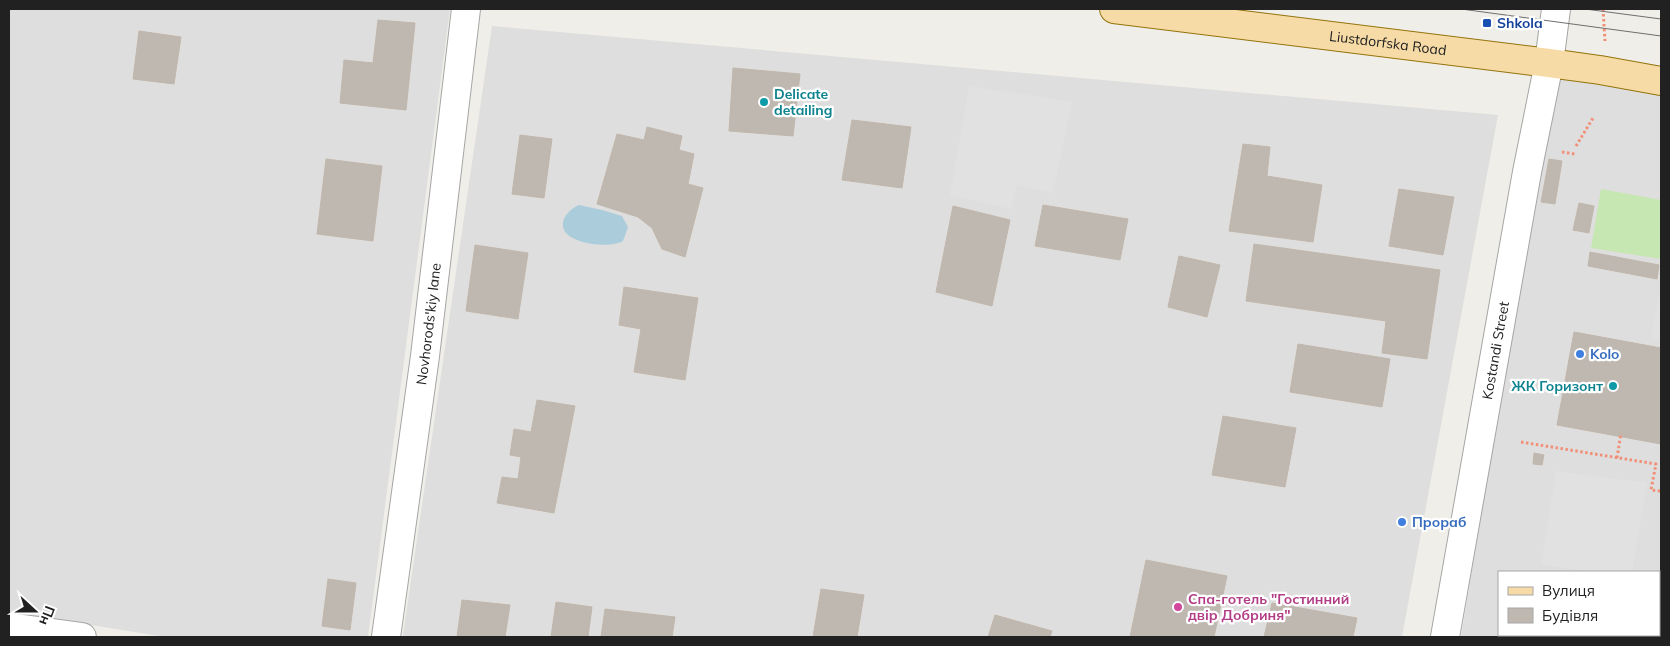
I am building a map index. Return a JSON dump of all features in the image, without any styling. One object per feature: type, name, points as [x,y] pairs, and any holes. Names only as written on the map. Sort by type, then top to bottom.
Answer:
[{"type":"main road","name":"Liustdorfska Road","points":[[1126,10],[1600,70],[1661,81]]},
{"type":"street","name":"Novhorods'kiy lane","points":[[386,637],[425,356],[466,9]]},
{"type":"street","name":"Kostandi Street","points":[[1446,637],[1528,172],[1549,64],[1556,9]]},
{"type":"street","points":[[9,627],[82,637]]},
{"type":"path","points":[[1603,9],[1605,44]]},
{"type":"path","points":[[1576,146],[1592,118]]},
{"type":"path","points":[[1554,150],[1575,154]]},
{"type":"path","points":[[1617,458],[1621,434]]},
{"type":"path","points":[[1521,442],[1656,464],[1651,490],[1661,491]]},
{"type":"shaded area","points":[[9,9],[450,9],[368,637],[166,637],[9,612]]},
{"type":"shaded area","points":[[492,26],[1498,115],[1402,637],[405,637],[403,635]]},
{"type":"shaded area","points":[[1553,73],[1661,88],[1661,637],[1461,637]]},
{"type":"shaded area","points":[[969,86],[1072,102],[1053,193],[1017,185],[1011,209],[950,195]]},
{"type":"shaded area","points":[[1661,286],[1661,339],[1651,337]]},
{"type":"shaded area","points":[[1556,471],[1647,483],[1632,571],[1592,571],[1541,565]]},
{"type":"green space","points":[[1601,189],[1661,200],[1661,259],[1591,248]]},
{"type":"water","points":[[579,205],[622,216],[628,227],[623,241],[602,245],[585,243],[566,233],[563,225],[565,216]]},
{"type":"building","points":[[378,20],[415,23],[406,110],[340,103],[344,60],[373,63]]},
{"type":"building","points":[[139,31],[181,37],[174,84],[133,79]]},
{"type":"building","name":"Delicate detailing","points":[[733,68],[800,74],[793,136],[729,131]]},
{"type":"building","points":[[852,120],[911,127],[902,188],[842,180]]},
{"type":"building","points":[[647,127],[682,136],[679,150],[694,154],[688,184],[703,188],[685,257],[662,249],[652,228],[638,217],[597,204],[617,134],[644,140]]},
{"type":"building","points":[[520,135],[552,139],[544,198],[512,194]]},
{"type":"building","points":[[1243,144],[1270,147],[1267,176],[1322,185],[1313,242],[1229,231]]},
{"type":"building","points":[[326,159],[382,166],[373,241],[317,234]]},
{"type":"building","points":[[1549,159],[1562,161],[1555,204],[1541,202]]},
{"type":"building","points":[[1399,189],[1454,197],[1443,255],[1389,246]]},
{"type":"building","points":[[1579,203],[1594,206],[1589,233],[1573,230]]},
{"type":"building","points":[[1043,205],[1128,219],[1120,260],[1035,246]]},
{"type":"building","points":[[953,206],[1010,220],[992,306],[936,292]]},
{"type":"building","points":[[1254,244],[1440,270],[1427,359],[1382,353],[1386,321],[1246,301]]},
{"type":"building","points":[[475,245],[528,253],[518,319],[466,311]]},
{"type":"building","points":[[1590,252],[1659,265],[1657,279],[1588,266]]},
{"type":"building","points":[[1179,256],[1220,265],[1207,317],[1168,307]]},
{"type":"building","points":[[624,287],[698,298],[685,380],[634,372],[641,329],[619,325]]},
{"type":"building","name":"ЖК Горизонт","points":[[1574,332],[1661,348],[1661,444],[1557,425]]},
{"type":"building","points":[[1298,344],[1390,359],[1382,407],[1290,392]]},
{"type":"building","points":[[537,400],[575,406],[554,513],[497,503],[502,477],[518,479],[521,457],[510,455],[514,429],[531,432]]},
{"type":"building","points":[[1223,416],[1296,428],[1285,487],[1212,475]]},
{"type":"building","points":[[1534,453],[1544,455],[1542,465],[1533,464]]},
{"type":"building","name":"Спа-готель \"Гостинний двір Добриня\"","points":[[1146,560],[1227,576],[1214,637],[1130,637]]},
{"type":"building","points":[[328,579],[356,583],[350,630],[322,626]]},
{"type":"building","points":[[821,589],[864,595],[857,637],[813,637]]},
{"type":"building","points":[[462,600],[510,605],[505,637],[457,637]]},
{"type":"building","points":[[556,602],[592,607],[588,637],[551,637]]},
{"type":"building","points":[[1272,603],[1357,618],[1353,637],[1264,637]]},
{"type":"building","points":[[605,609],[675,617],[672,637],[601,637]]},
{"type":"building","points":[[995,615],[1052,631],[1050,637],[988,637]]},
{"type":"tram line","points":[[1461,9],[1661,36]]},
{"type":"tram line","points":[[1585,9],[1661,19]]},
{"type":"place","name":"Shkola","points":[[1487,23]]},
{"type":"place","name":"Delicate detailing","points":[[764,102]]},
{"type":"place","name":"Kolo","points":[[1580,354]]},
{"type":"place","name":"ЖК Горизонт","points":[[1613,386]]},
{"type":"place","name":"Прораб","points":[[1402,522]]},
{"type":"place","name":"Спа-готель \"Гостинний двір Добриня\"","points":[[1178,607]]}]
